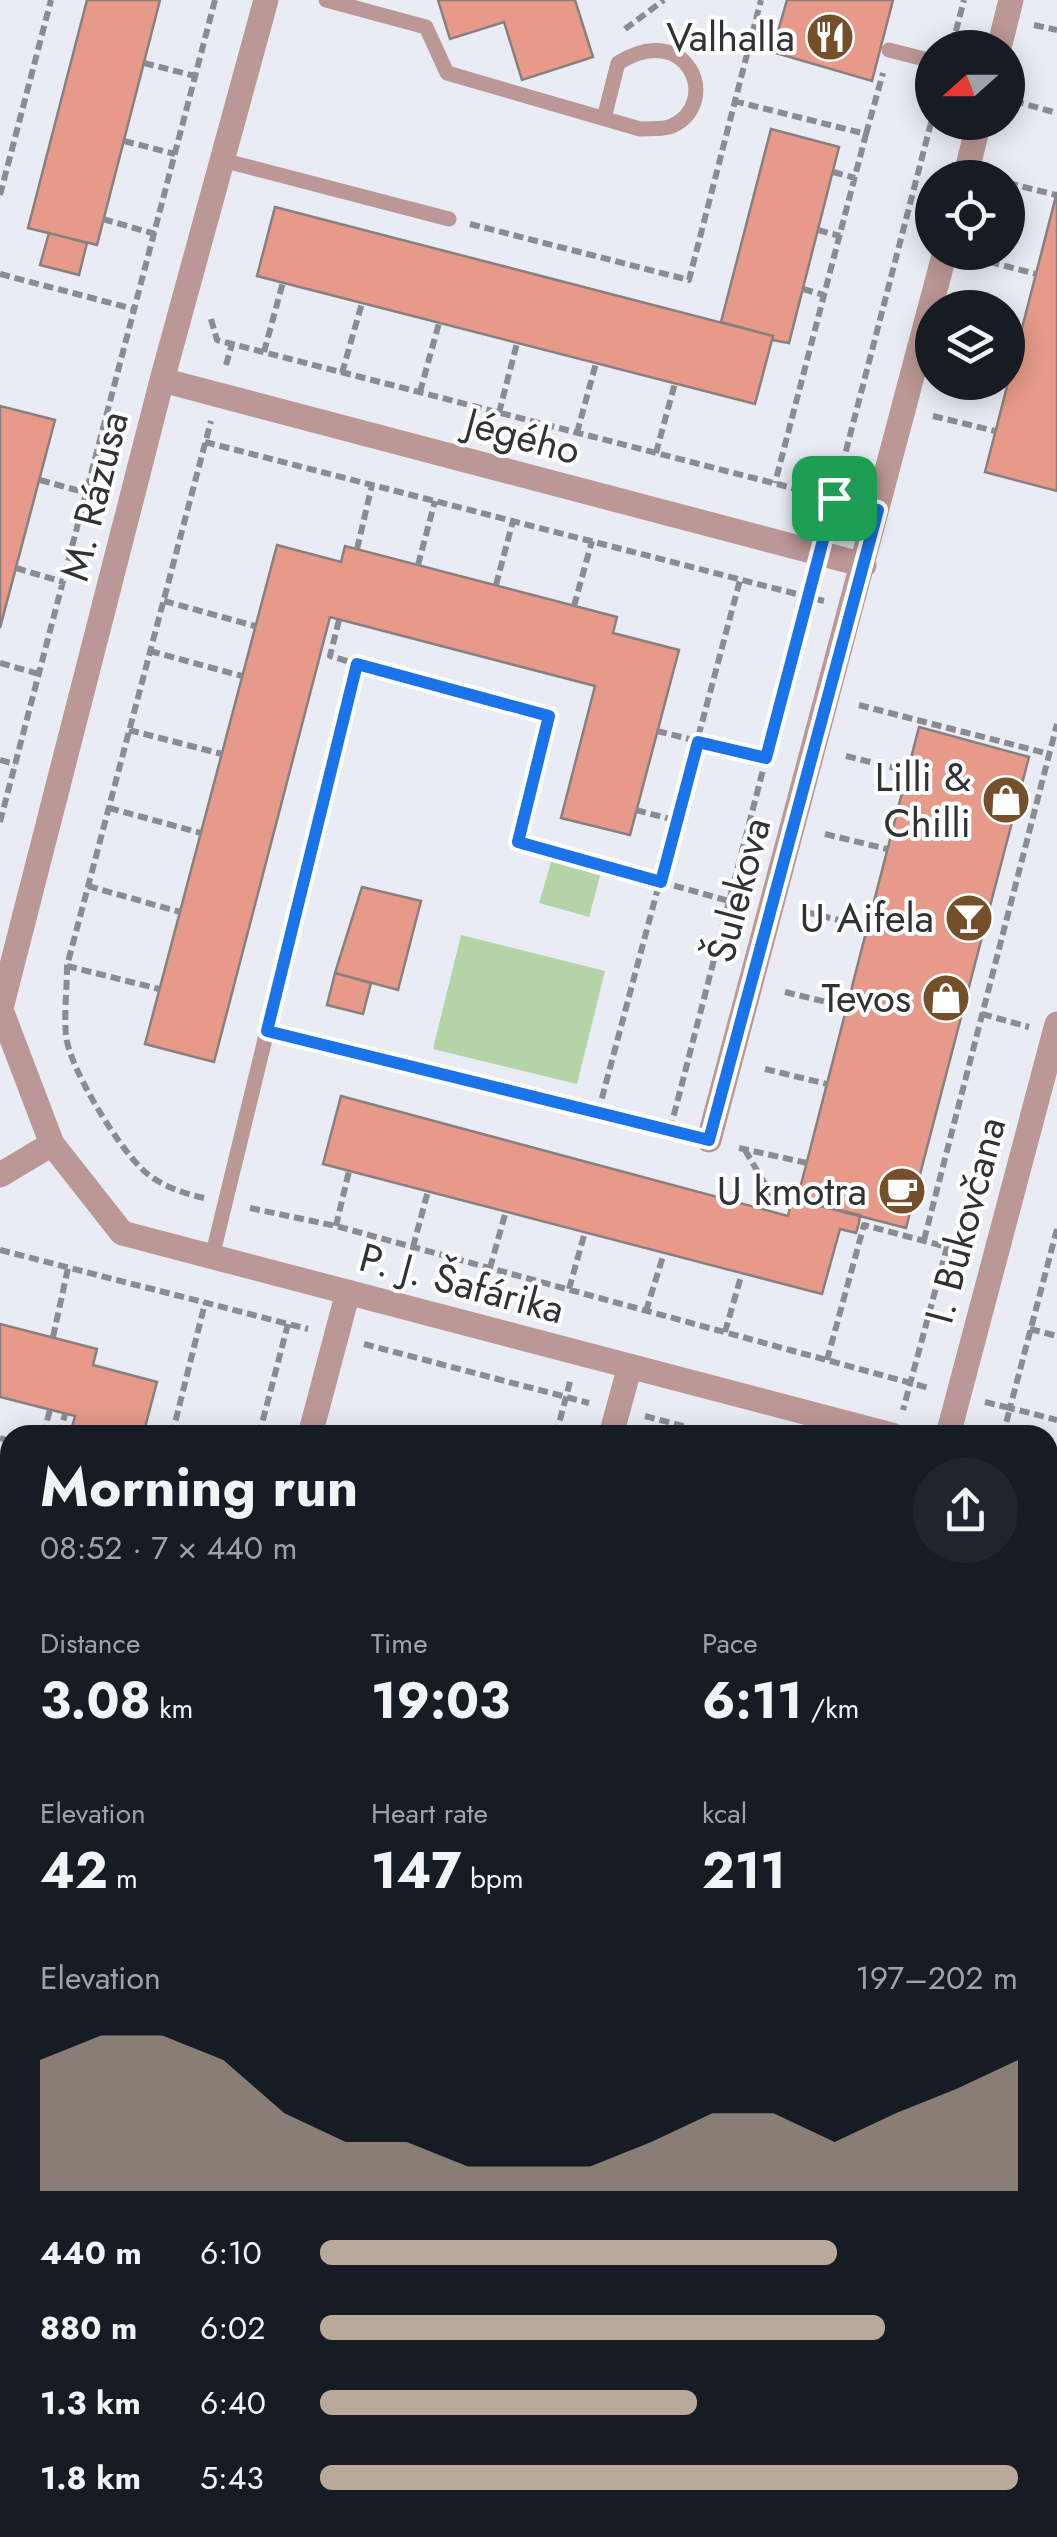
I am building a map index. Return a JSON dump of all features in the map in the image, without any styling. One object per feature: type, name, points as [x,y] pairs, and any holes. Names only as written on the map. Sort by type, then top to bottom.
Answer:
[{"type":"street","name":"M. Rázusa","points":[[0,1011],[162,380],[266,0]]},
{"type":"street","points":[[1004,30],[1011,0]]},
{"type":"street","name":"Šulekova","points":[[709,1140],[941,270]]},
{"type":"street","name":"Jégého","points":[[162,380],[864,565]]},
{"type":"street","name":"P. J. Šafárika","points":[[0,1011],[52,1144],[122,1233],[630,1366],[892,1425]]},
{"type":"street","name":"I. Bukovčana","points":[[950,1425],[1057,1024]]},
{"type":"street","points":[[0,1175],[52,1144]]},
{"type":"street","points":[[313,1425],[348,1292]]},
{"type":"street","points":[[614,1425],[630,1366]]},
{"type":"lane","points":[[326,0],[426,27],[447,73],[640,129],[672,126],[691,108],[697,85],[684,59],[660,48],[636,52],[618,63],[604,118]]},
{"type":"lane","points":[[889,50],[915,57]]},
{"type":"lane","points":[[222,160],[449,219]]},
{"type":"lane","points":[[212,1257],[276,994]]},
{"type":"path","points":[[0,194],[51,0]]},
{"type":"path","points":[[0,822],[215,0]]},
{"type":"path","points":[[449,219],[689,280],[761,0]]},
{"type":"path","points":[[956,30],[964,0]]},
{"type":"path","points":[[1033,24],[1057,30]]},
{"type":"path","points":[[775,483],[889,50]]},
{"type":"path","points":[[144,63],[195,76]]},
{"type":"path","points":[[734,101],[866,134]]},
{"type":"path","points":[[1025,104],[1057,113]]},
{"type":"path","points":[[670,1130],[927,140]]},
{"type":"path","points":[[124,141],[175,154]]},
{"type":"path","points":[[833,172],[855,178]]},
{"type":"path","points":[[1025,187],[1056,196]]},
{"type":"path","points":[[103,220],[155,234]]},
{"type":"path","points":[[818,230],[840,236]]},
{"type":"path","points":[[1020,270],[1036,274]]},
{"type":"path","points":[[0,274],[134,310]]},
{"type":"path","points":[[264,352],[283,282]]},
{"type":"path","points":[[803,290],[824,294]]},
{"type":"path","points":[[342,373],[362,303]]},
{"type":"path","points":[[420,392],[439,323]]},
{"type":"path","points":[[499,412],[518,343]]},
{"type":"path","points":[[232,344],[878,510]]},
{"type":"path","points":[[577,433],[596,363]]},
{"type":"path","points":[[656,453],[674,383]]},
{"type":"path","points":[[934,416],[995,430]]},
{"type":"path","points":[[852,608],[205,442],[66,966],[66,1039],[86,1087],[115,1136],[143,1170],[178,1192],[336,1226],[1057,1420]]},
{"type":"path","points":[[40,480],[86,493]]},
{"type":"path","points":[[356,549],[372,485]]},
{"type":"path","points":[[418,565],[435,501]]},
{"type":"path","points":[[496,585],[513,521]]},
{"type":"path","points":[[574,606],[592,542]]},
{"type":"path","points":[[16,568],[63,582]]},
{"type":"path","points":[[598,1112],[740,580]]},
{"type":"path","points":[[164,601],[255,626]]},
{"type":"path","points":[[339,620],[330,656],[549,716],[518,842],[729,902]]},
{"type":"path","points":[[150,651],[242,676]]},
{"type":"path","points":[[0,663],[38,674]]},
{"type":"path","points":[[276,994],[357,664]]},
{"type":"path","points":[[859,706],[1049,754]]},
{"type":"path","points":[[924,1240],[1057,724]]},
{"type":"path","points":[[129,730],[222,754]]},
{"type":"path","points":[[657,731],[766,758]]},
{"type":"path","points":[[846,756],[908,771]]},
{"type":"path","points":[[0,760],[15,764]]},
{"type":"path","points":[[1046,767],[1056,770]]},
{"type":"path","points":[[109,808],[201,833]]},
{"type":"path","points":[[636,810],[678,821]]},
{"type":"path","points":[[826,834],[888,849]]},
{"type":"path","points":[[88,886],[180,912]]},
{"type":"path","points":[[806,912],[867,928]]},
{"type":"path","points":[[66,966],[160,989]]},
{"type":"path","points":[[785,992],[847,1007]]},
{"type":"path","points":[[982,1014],[1006,1020]]},
{"type":"path","points":[[267,1031],[807,1163]]},
{"type":"path","points":[[765,1069],[827,1084]]},
{"type":"path","points":[[745,1149],[774,1201],[790,1205]]},
{"type":"path","points":[[336,1226],[350,1171]]},
{"type":"path","points":[[414,1247],[428,1192]]},
{"type":"path","points":[[490,1268],[506,1212]]},
{"type":"path","points":[[827,1360],[861,1224],[947,1246],[896,1425]]},
{"type":"path","points":[[1006,1425],[1057,1229]]},
{"type":"path","points":[[569,1289],[585,1232]]},
{"type":"path","points":[[0,1250],[566,1399]]},
{"type":"path","points":[[646,1311],[664,1253]]},
{"type":"path","points":[[52,1337],[68,1268]]},
{"type":"path","points":[[725,1332],[742,1273]]},
{"type":"path","points":[[174,1425],[205,1303]]},
{"type":"path","points":[[262,1425],[288,1324]]},
{"type":"path","points":[[1030,1329],[1057,1336]]},
{"type":"path","points":[[559,1425],[578,1352]]},
{"type":"path","points":[[46,1425],[50,1410]]},
{"type":"path","points":[[62,1425],[65,1414]]},
{"type":"green space","points":[[552,859],[601,872],[589,917],[539,903]]},
{"type":"green space","points":[[461,935],[605,971],[577,1084],[433,1049]]},
{"type":"building","points":[[87,0],[160,0],[97,245],[28,228]]},
{"type":"building","points":[[438,0],[575,0],[593,57],[522,80],[504,22],[450,39]]},
{"type":"building","name":"Valhalla","points":[[787,0],[893,0],[872,81],[772,52]]},
{"type":"building","points":[[771,129],[839,147],[789,343],[721,322]]},
{"type":"building","points":[[1057,192],[1057,491],[985,472],[1004,400],[1025,400],[1025,316]]},
{"type":"building","points":[[275,207],[773,336],[755,404],[257,276]]},
{"type":"building","points":[[49,233],[87,243],[79,275],[40,265]]},
{"type":"building","points":[[0,406],[55,420],[0,628]]},
{"type":"building","points":[[277,545],[341,562],[345,546],[617,617],[613,633],[679,650],[630,835],[561,818],[595,686],[330,617],[214,1062],[145,1044]]},
{"type":"building","points":[[919,727],[1029,757],[906,1228],[797,1200]]},
{"type":"building","points":[[362,887],[421,901],[398,990],[335,973]]},
{"type":"building","points":[[335,973],[371,983],[363,1014],[327,1005]]},
{"type":"building","points":[[341,1096],[788,1216],[792,1199],[860,1215],[859,1223],[856,1233],[840,1229],[822,1294],[323,1164]]},
{"type":"building","points":[[0,1324],[97,1349],[93,1365],[157,1382],[146,1425],[73,1425],[75,1416],[0,1397]]},
{"type":"place","name":"Valhalla","points":[[830,37]]},
{"type":"place","name":"Lilli & Chilli","points":[[1006,800]]},
{"type":"place","name":"U Aifela","points":[[969,918]]},
{"type":"place","name":"Tevos","points":[[946,998]]},
{"type":"place","name":"U kmotra","points":[[902,1191]]},
{"type":"route","points":[[834,498],[878,510],[709,1140],[267,1031],[357,664],[549,716],[518,842],[661,882],[698,742],[766,758],[834,498]]}]
